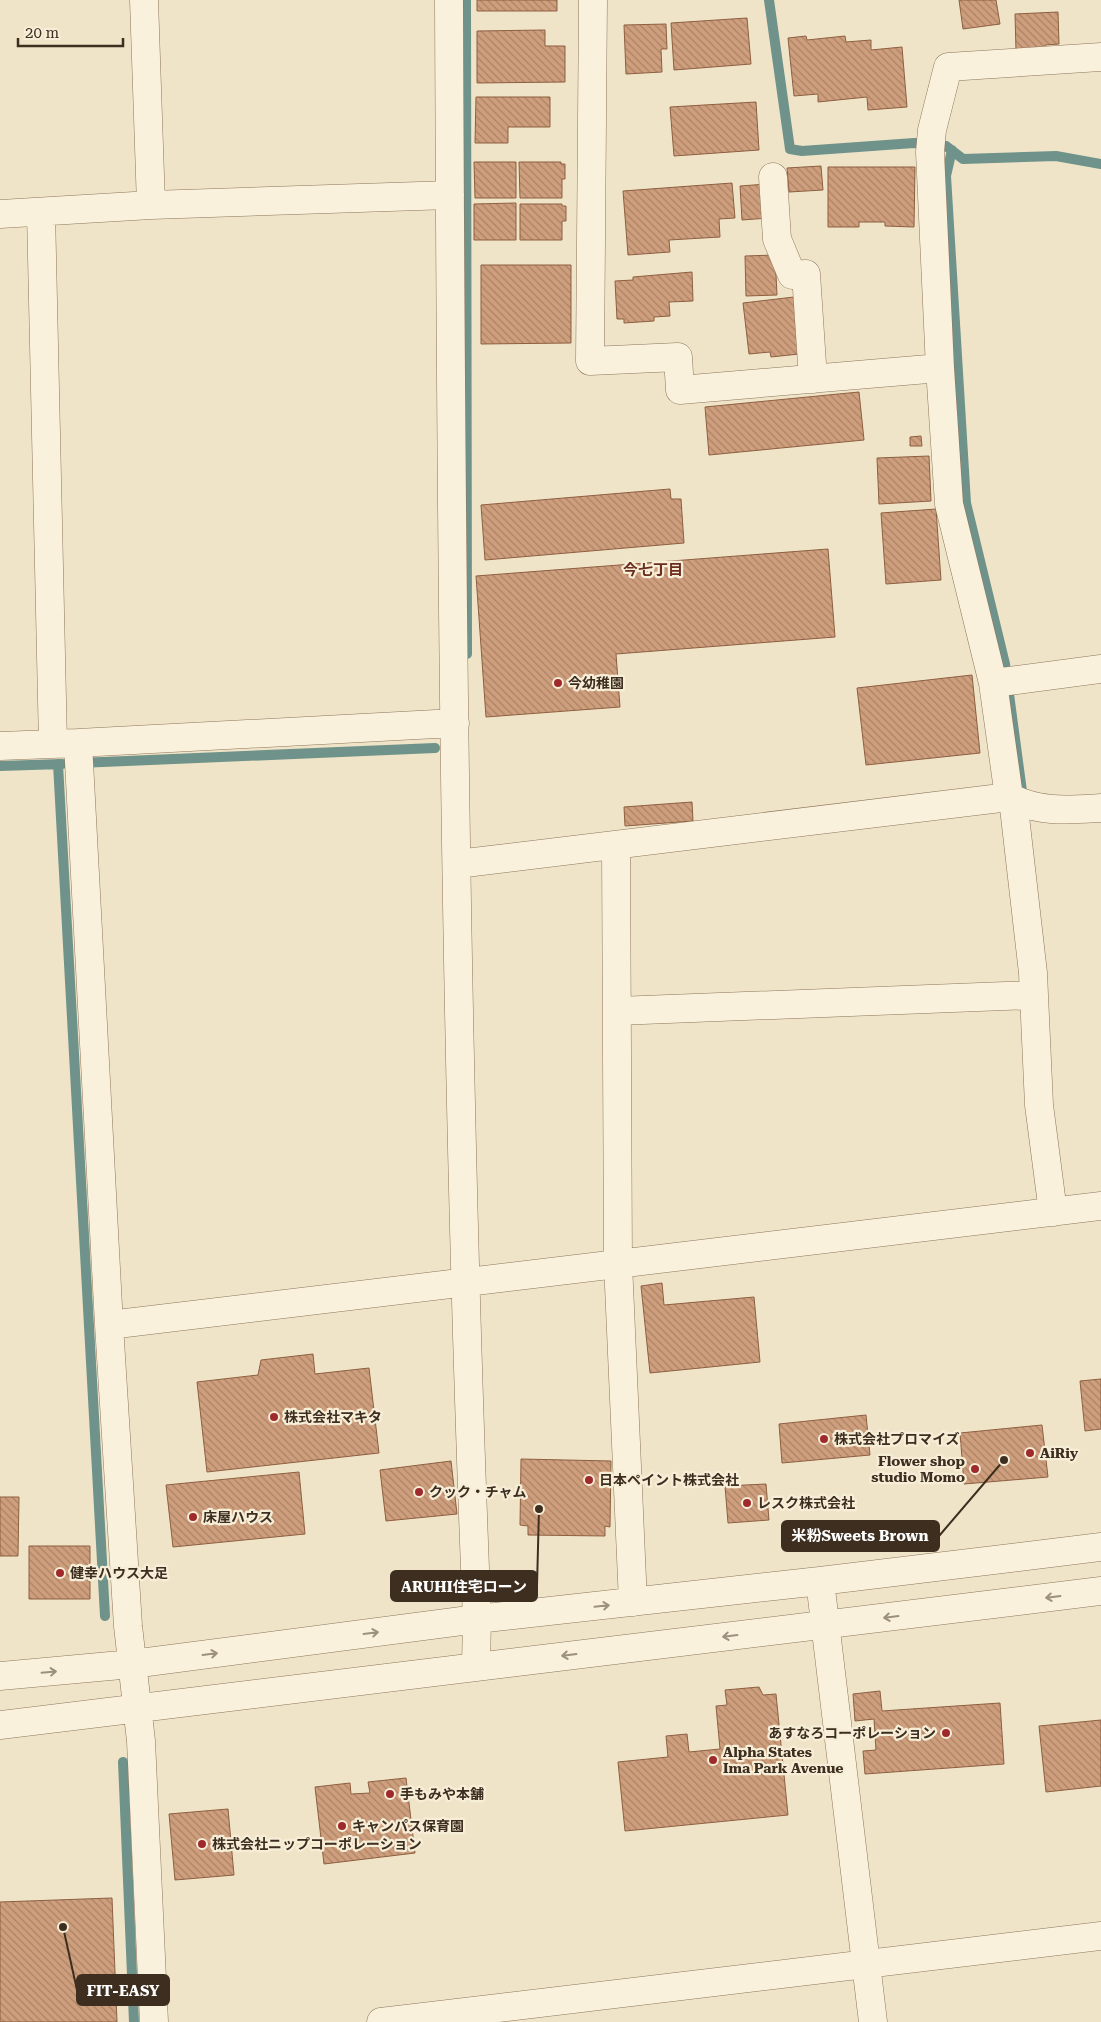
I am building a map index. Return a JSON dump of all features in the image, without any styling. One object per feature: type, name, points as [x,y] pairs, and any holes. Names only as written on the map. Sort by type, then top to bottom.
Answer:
[{"type":"street","points":[[144,0],[151,205]]},
{"type":"street","points":[[449,0],[457,864],[465,1281],[477,1619],[476,1666]]},
{"type":"street","points":[[593,0],[590,361],[678,357],[680,390],[940,368]]},
{"type":"street","points":[[1053,1212],[1039,1105],[1033,973],[1019,802],[1001,682],[948,504],[940,368],[931,141],[948,67],[1101,57]]},
{"type":"street","points":[[773,177],[777,239],[792,274],[806,274],[813,379]]},
{"type":"street","points":[[0,214],[151,205],[450,195]]},
{"type":"street","points":[[41,212],[72,753],[128,1626],[141,1741],[154,2022]]},
{"type":"street","points":[[1001,682],[1101,669]]},
{"type":"street","points":[[0,746],[72,753],[455,723]]},
{"type":"street","points":[[457,864],[1019,802],[1053,811],[1101,808]]},
{"type":"street","points":[[616,846],[618,1263],[633,1602]]},
{"type":"street","points":[[617,1011],[1034,996]]},
{"type":"street","points":[[109,1324],[1101,1206]]},
{"type":"street","points":[[0,1676],[132,1664],[477,1619],[820,1581],[1101,1547]]},
{"type":"street","points":[[820,1581],[873,2022]]},
{"type":"street","points":[[0,1725],[1101,1591]]},
{"type":"street","points":[[381,2022],[1101,1936]]},
{"type":"building","points":[[477,0],[557,0],[557,11],[477,11]]},
{"type":"building","points":[[959,0],[996,0],[1000,24],[963,29]]},
{"type":"building","points":[[1058,12],[1059,44],[1045,45],[1045,50],[1016,51],[1015,14]]},
{"type":"building","points":[[747,18],[751,64],[674,70],[671,23]]},
{"type":"building","points":[[666,24],[667,49],[661,49],[662,72],[626,74],[624,25]]},
{"type":"building","points":[[545,30],[545,46],[565,46],[565,82],[477,83],[477,31]]},
{"type":"building","points":[[806,36],[807,40],[845,36],[846,42],[871,40],[871,50],[902,47],[907,107],[868,110],[867,97],[818,102],[818,94],[794,96],[788,38]]},
{"type":"building","points":[[476,97],[550,97],[550,127],[508,127],[508,143],[475,143]]},
{"type":"building","points":[[756,102],[759,150],[674,156],[670,107]]},
{"type":"building","points":[[474,162],[516,162],[516,198],[475,198]]},
{"type":"building","points":[[519,162],[561,162],[561,164],[565,164],[565,179],[562,179],[562,198],[520,198]]},
{"type":"building","points":[[821,166],[823,190],[789,192],[787,168]]},
{"type":"building","points":[[828,167],[915,167],[914,227],[885,226],[885,222],[859,222],[859,227],[828,227]]},
{"type":"building","points":[[732,183],[735,218],[719,219],[720,237],[669,240],[670,252],[628,255],[623,191]]},
{"type":"building","points":[[767,184],[769,218],[742,220],[740,186]]},
{"type":"building","points":[[516,203],[516,240],[474,240],[474,204]]},
{"type":"building","points":[[520,204],[562,204],[562,206],[566,206],[566,221],[562,221],[562,240],[520,240]]},
{"type":"building","points":[[775,255],[777,295],[746,296],[745,256]]},
{"type":"building","points":[[481,265],[571,265],[571,343],[481,344]]},
{"type":"building","points":[[692,272],[693,301],[669,302],[670,316],[654,317],[654,321],[624,323],[624,319],[617,319],[615,281],[633,280],[633,277]]},
{"type":"building","points":[[794,297],[799,354],[771,357],[770,352],[749,354],[743,303]]},
{"type":"building","points":[[859,392],[864,440],[709,455],[705,407]]},
{"type":"building","points":[[921,436],[922,446],[910,446],[910,437]]},
{"type":"building","points":[[929,456],[931,501],[879,504],[877,458]]},
{"type":"building","points":[[670,489],[671,499],[681,499],[684,543],[485,560],[481,505]]},
{"type":"building","points":[[936,509],[941,580],[886,584],[881,513]]},
{"type":"building","points":[[828,549],[835,637],[616,654],[620,707],[486,717],[476,576]]},
{"type":"building","points":[[972,675],[980,753],[866,765],[857,688]]},
{"type":"building","points":[[692,802],[693,821],[625,826],[624,807]]},
{"type":"building","points":[[662,1283],[664,1305],[754,1297],[760,1362],[650,1373],[641,1286]]},
{"type":"building","points":[[313,1354],[315,1374],[369,1368],[379,1453],[207,1472],[197,1382],[258,1375],[261,1360]]},
{"type":"building","points":[[1101,1379],[1101,1429],[1085,1431],[1080,1381]]},
{"type":"building","points":[[866,1415],[870,1455],[782,1463],[779,1424]]},
{"type":"building","points":[[1042,1425],[1048,1477],[964,1484],[960,1433]]},
{"type":"building","points":[[521,1459],[611,1461],[610,1527],[605,1526],[605,1536],[528,1535],[528,1526],[520,1525]]},
{"type":"building","points":[[451,1461],[457,1514],[386,1521],[380,1470]]},
{"type":"building","points":[[299,1472],[305,1534],[173,1547],[166,1485]]},
{"type":"building","points":[[766,1484],[769,1520],[728,1523],[725,1486]]},
{"type":"building","points":[[0,1497],[19,1497],[18,1556],[0,1556]]},
{"type":"building","points":[[29,1546],[90,1546],[90,1599],[29,1599]]},
{"type":"building","name":"Alpha States Ima Park Avenue","points":[[759,1687],[763,1695],[776,1694],[788,1815],[625,1831],[618,1762],[668,1757],[666,1736],[687,1734],[689,1752],[720,1749],[716,1706],[727,1705],[725,1690]]},
{"type":"building","points":[[880,1691],[882,1711],[1000,1703],[1004,1764],[865,1774],[863,1751],[876,1750],[874,1719],[855,1721],[853,1694]]},
{"type":"building","points":[[1101,1720],[1101,1786],[1046,1792],[1039,1726]]},
{"type":"building","points":[[406,1778],[415,1853],[324,1864],[315,1787],[350,1783],[351,1794],[370,1793],[368,1782]]},
{"type":"building","points":[[228,1809],[234,1875],[175,1880],[169,1814]]},
{"type":"building","points":[[112,1898],[117,2022],[0,2022],[0,1902]]},
{"type":"waterway","points":[[466,0],[467,654]]},
{"type":"waterway","points":[[769,0],[790,149],[802,151],[914,143],[946,146],[963,159],[1056,156],[1101,164]]},
{"type":"waterway","points":[[952,150],[946,176],[966,503],[1005,664],[1023,799]]},
{"type":"waterway","points":[[79,763],[435,748]]},
{"type":"waterway","points":[[58,764],[105,1616]]},
{"type":"waterway","points":[[0,766],[62,764]]},
{"type":"waterway","points":[[123,1762],[134,2022]]},
{"type":"place","name":"今幼稚園","points":[[558,683]]},
{"type":"place","name":"株式会社マキタ","points":[[274,1417]]},
{"type":"place","name":"株式会社プロマイズ","points":[[824,1439]]},
{"type":"place","name":"AiRiy","points":[[1030,1453]]},
{"type":"place","name":"米粉Sweets Brown","points":[[1004,1460]]},
{"type":"place","name":"Flower shop studio Momo","points":[[975,1469]]},
{"type":"place","name":"日本ペイント株式会社","points":[[589,1480]]},
{"type":"place","name":"クック・チャム","points":[[419,1492]]},
{"type":"place","name":"レスク株式会社","points":[[747,1503]]},
{"type":"place","name":"ARUHI住宅ローン","points":[[539,1509]]},
{"type":"place","name":"床屋ハウス","points":[[193,1517]]},
{"type":"place","name":"健幸ハウス大足","points":[[60,1573]]},
{"type":"place","name":"あすなろコーポレーション","points":[[946,1733]]},
{"type":"place","name":"Alpha States Ima Park Avenue","points":[[713,1760]]},
{"type":"place","name":"手もみや本舗","points":[[390,1794]]},
{"type":"place","name":"キャンパス保育園","points":[[342,1826]]},
{"type":"place","name":"株式会社ニップコーポレーション","points":[[202,1844]]},
{"type":"place","name":"FIT-EASY","points":[[63,1927]]},
{"type":"district","name":"今七丁目","points":[[653,570]]}]
